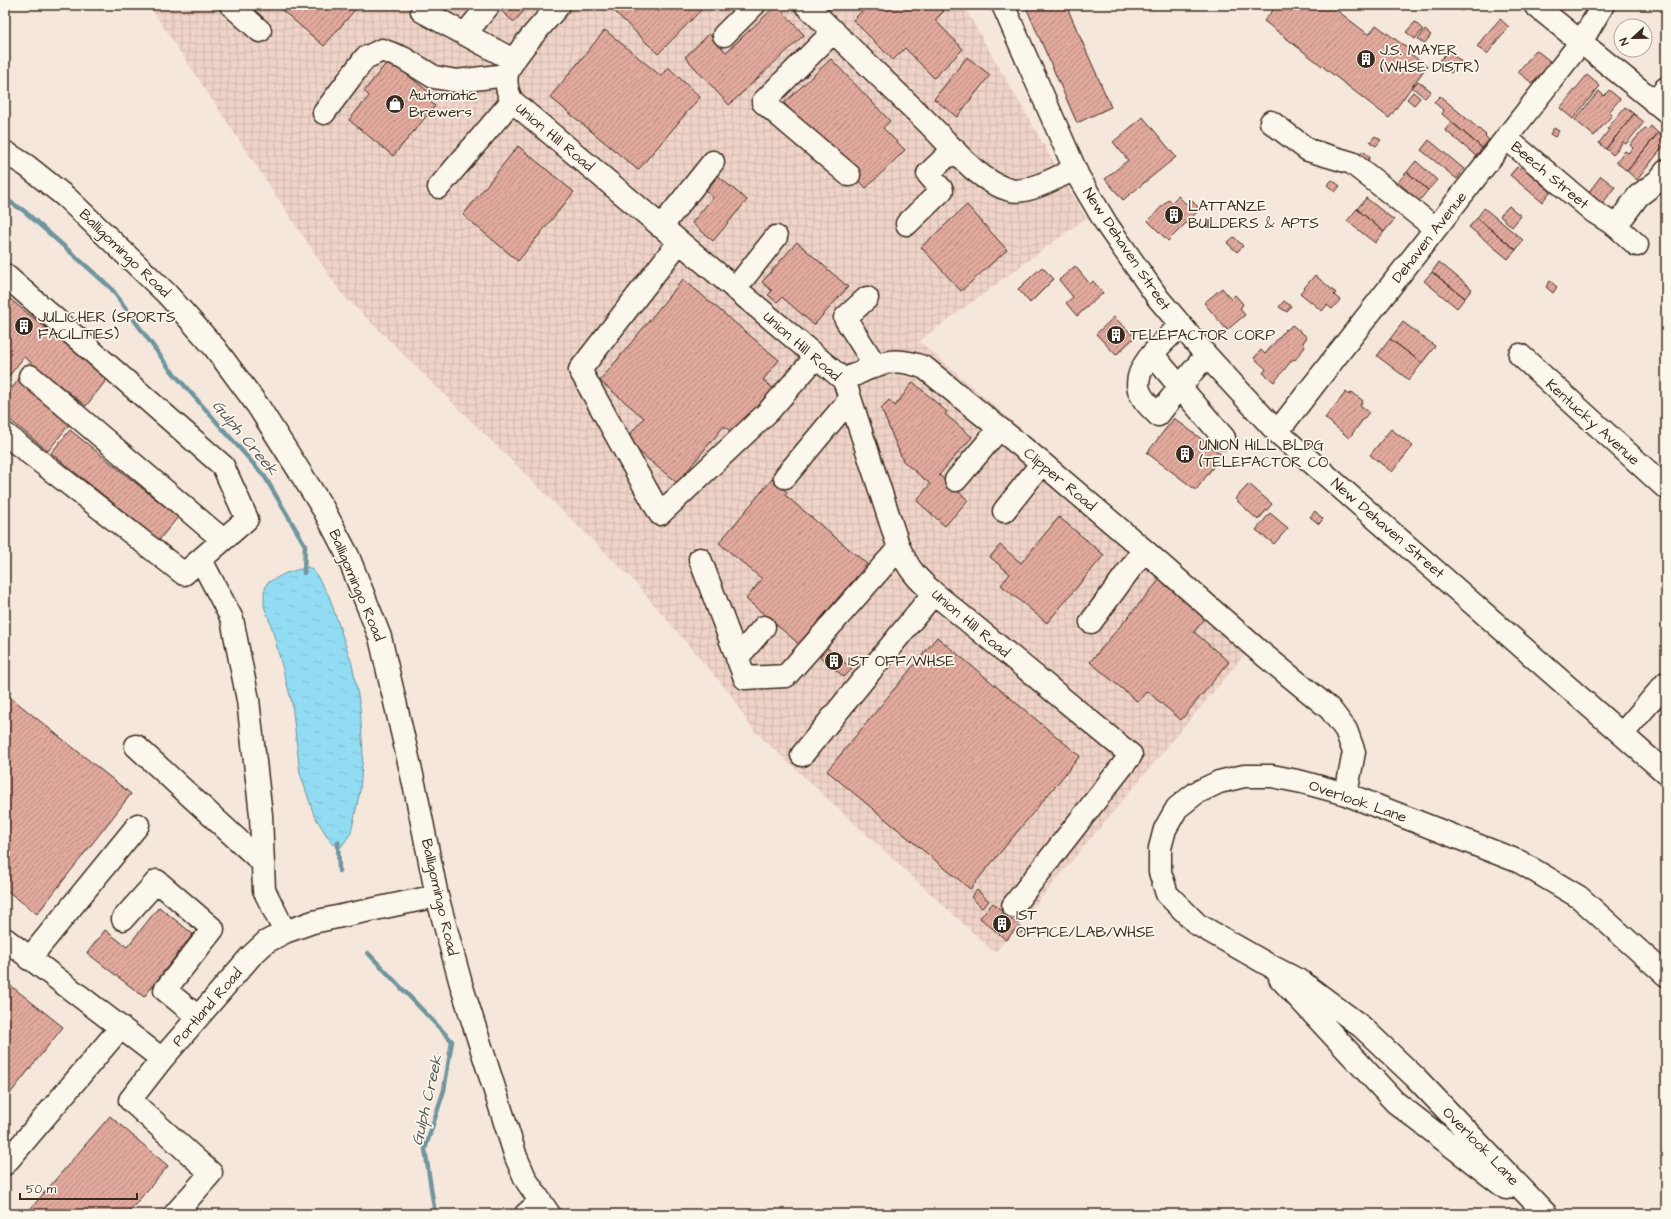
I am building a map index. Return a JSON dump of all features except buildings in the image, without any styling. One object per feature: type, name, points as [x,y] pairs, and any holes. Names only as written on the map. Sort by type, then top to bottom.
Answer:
[{"type":"main road","points":[[231,5],[260,31]]},
{"type":"main road","points":[[427,5],[422,11],[465,34],[510,68]]},
{"type":"main road","points":[[465,34],[489,5]]},
{"type":"main road","points":[[324,113],[365,58],[382,50],[403,58],[434,77],[457,81],[510,68],[559,5]]},
{"type":"main road","points":[[724,35],[754,5]]},
{"type":"main road","name":"New Dehaven Street","points":[[1003,5],[1075,169],[1107,225],[1158,298],[1180,325],[1277,432],[1623,733],[1666,773]]},
{"type":"main road","points":[[1535,5],[1580,42],[1662,101]]},
{"type":"main road","name":"Dehaven Avenue","points":[[1277,432],[1580,42],[1603,5]]},
{"type":"main road","points":[[849,175],[763,102],[822,14],[972,168],[986,180],[1010,191],[1022,192],[1075,169]]},
{"type":"main road","name":"Union Hill Road","points":[[510,68],[507,90],[512,101],[816,357],[847,390],[899,548],[908,567],[918,579],[1131,755],[1013,906]]},
{"type":"main road","points":[[439,187],[512,101]]},
{"type":"main road","points":[[1271,122],[1308,150],[1352,163],[1435,228]]},
{"type":"main road","name":"Beech Street","points":[[1506,138],[1594,212],[1616,226],[1637,245]]},
{"type":"main road","points":[[907,224],[942,190],[928,174],[954,149]]},
{"type":"main road","name":"Balligomingo Road","points":[[5,152],[27,166],[68,198],[167,294],[215,348],[258,406],[324,510],[348,556],[380,637],[415,788],[437,896],[461,984],[516,1157],[538,1210]]},
{"type":"main road","points":[[661,227],[713,162]]},
{"type":"main road","points":[[1616,226],[1638,196],[1658,181],[1666,171]]},
{"type":"main road","points":[[735,289],[776,237]]},
{"type":"main road","points":[[679,242],[580,370],[660,514],[768,412],[816,357]]},
{"type":"main road","points":[[5,275],[223,466],[247,519],[184,574],[5,434]]},
{"type":"main road","points":[[867,298],[845,318],[874,365]]},
{"type":"main road","points":[[1180,325],[1142,367],[1138,380],[1142,398],[1158,415],[1206,355]]},
{"type":"main road","points":[[1153,355],[1224,438]]},
{"type":"main road","name":"Kentucky Avenue","points":[[1520,355],[1666,488]]},
{"type":"main road","name":"Clipper Road","points":[[847,390],[874,365],[894,360],[910,362],[925,368],[1042,464],[1330,709],[1346,730],[1354,752],[1346,794]]},
{"type":"main road","points":[[30,376],[223,540]]},
{"type":"main road","points":[[785,477],[847,390]]},
{"type":"main road","points":[[956,480],[999,429]]},
{"type":"main road","points":[[1004,511],[1042,464]]},
{"type":"main road","points":[[700,559],[745,678],[786,676],[899,548]]},
{"type":"main road","points":[[1091,622],[1144,550]]},
{"type":"main road","points":[[201,560],[232,619],[248,700],[261,815],[264,890],[285,932]]},
{"type":"main road","points":[[802,755],[934,593]]},
{"type":"main road","points":[[738,658],[764,627]]},
{"type":"main road","points":[[1623,733],[1666,683]]},
{"type":"main road","points":[[136,746],[263,863]]},
{"type":"main road","name":"Overlook Lane","points":[[1546,1214],[1416,1078],[1362,1027],[1302,982],[1197,924],[1167,894],[1160,872],[1160,848],[1165,829],[1177,808],[1196,793],[1219,782],[1244,776],[1272,776],[1302,782],[1346,794],[1520,862],[1578,897],[1666,975]]},
{"type":"main road","points":[[30,959],[138,825]]},
{"type":"main road","points":[[123,919],[157,880],[214,929],[165,990],[198,1017]]},
{"type":"main road","name":"Portland Road","points":[[5,939],[162,1059],[250,957],[266,942],[285,932],[313,922],[437,896]]},
{"type":"main road","name":"Overlook Lane","points":[[1267,964],[1395,1102],[1539,1214]]},
{"type":"main road","points":[[5,1164],[121,1027]]},
{"type":"main road","points":[[162,1059],[130,1100],[211,1174],[175,1214]]},
{"type":"main road","points":[[1395,1102],[1416,1078]]},
{"type":"shaded area","points":[[149,5],[963,5],[1086,218],[919,341],[1261,635],[995,953],[752,729],[731,695],[633,580],[341,293]]},
{"type":"water","points":[[308,567],[314,571],[329,596],[352,664],[360,706],[363,754],[360,791],[351,833],[341,847],[332,844],[314,815],[300,773],[292,703],[271,625],[264,606],[264,592],[267,583],[286,573]]},
{"type":"waterway","name":"Gulph Creek","points":[[5,199],[23,210],[111,288],[169,368],[265,477],[305,545],[304,573]]},
{"type":"waterway","name":"Gulph Creek","points":[[338,842],[339,871]]},
{"type":"waterway","name":"Gulph Creek","points":[[368,953],[452,1041],[444,1090],[425,1149],[435,1214]]},
{"type":"place","name":"J.S. MAYER (WHSE DISTR)","points":[[1366,59]]},
{"type":"place","name":"Automatic Brewers","points":[[395,104]]},
{"type":"place","name":"LATTANZE BUILDERS & APTS","points":[[1174,215]]},
{"type":"place","name":"JULICHER (SPORTS FACILITIES)","points":[[24,326]]},
{"type":"place","name":"TELEFACTOR CORP","points":[[1116,335]]},
{"type":"place","name":"UNION HILL BLDG (TELEFACTOR CO","points":[[1185,454]]},
{"type":"place","name":"1ST OFF/WHSE","points":[[834,661]]},
{"type":"place","name":"1ST OFFICE/LAB/WHSE","points":[[1002,924]]}]
